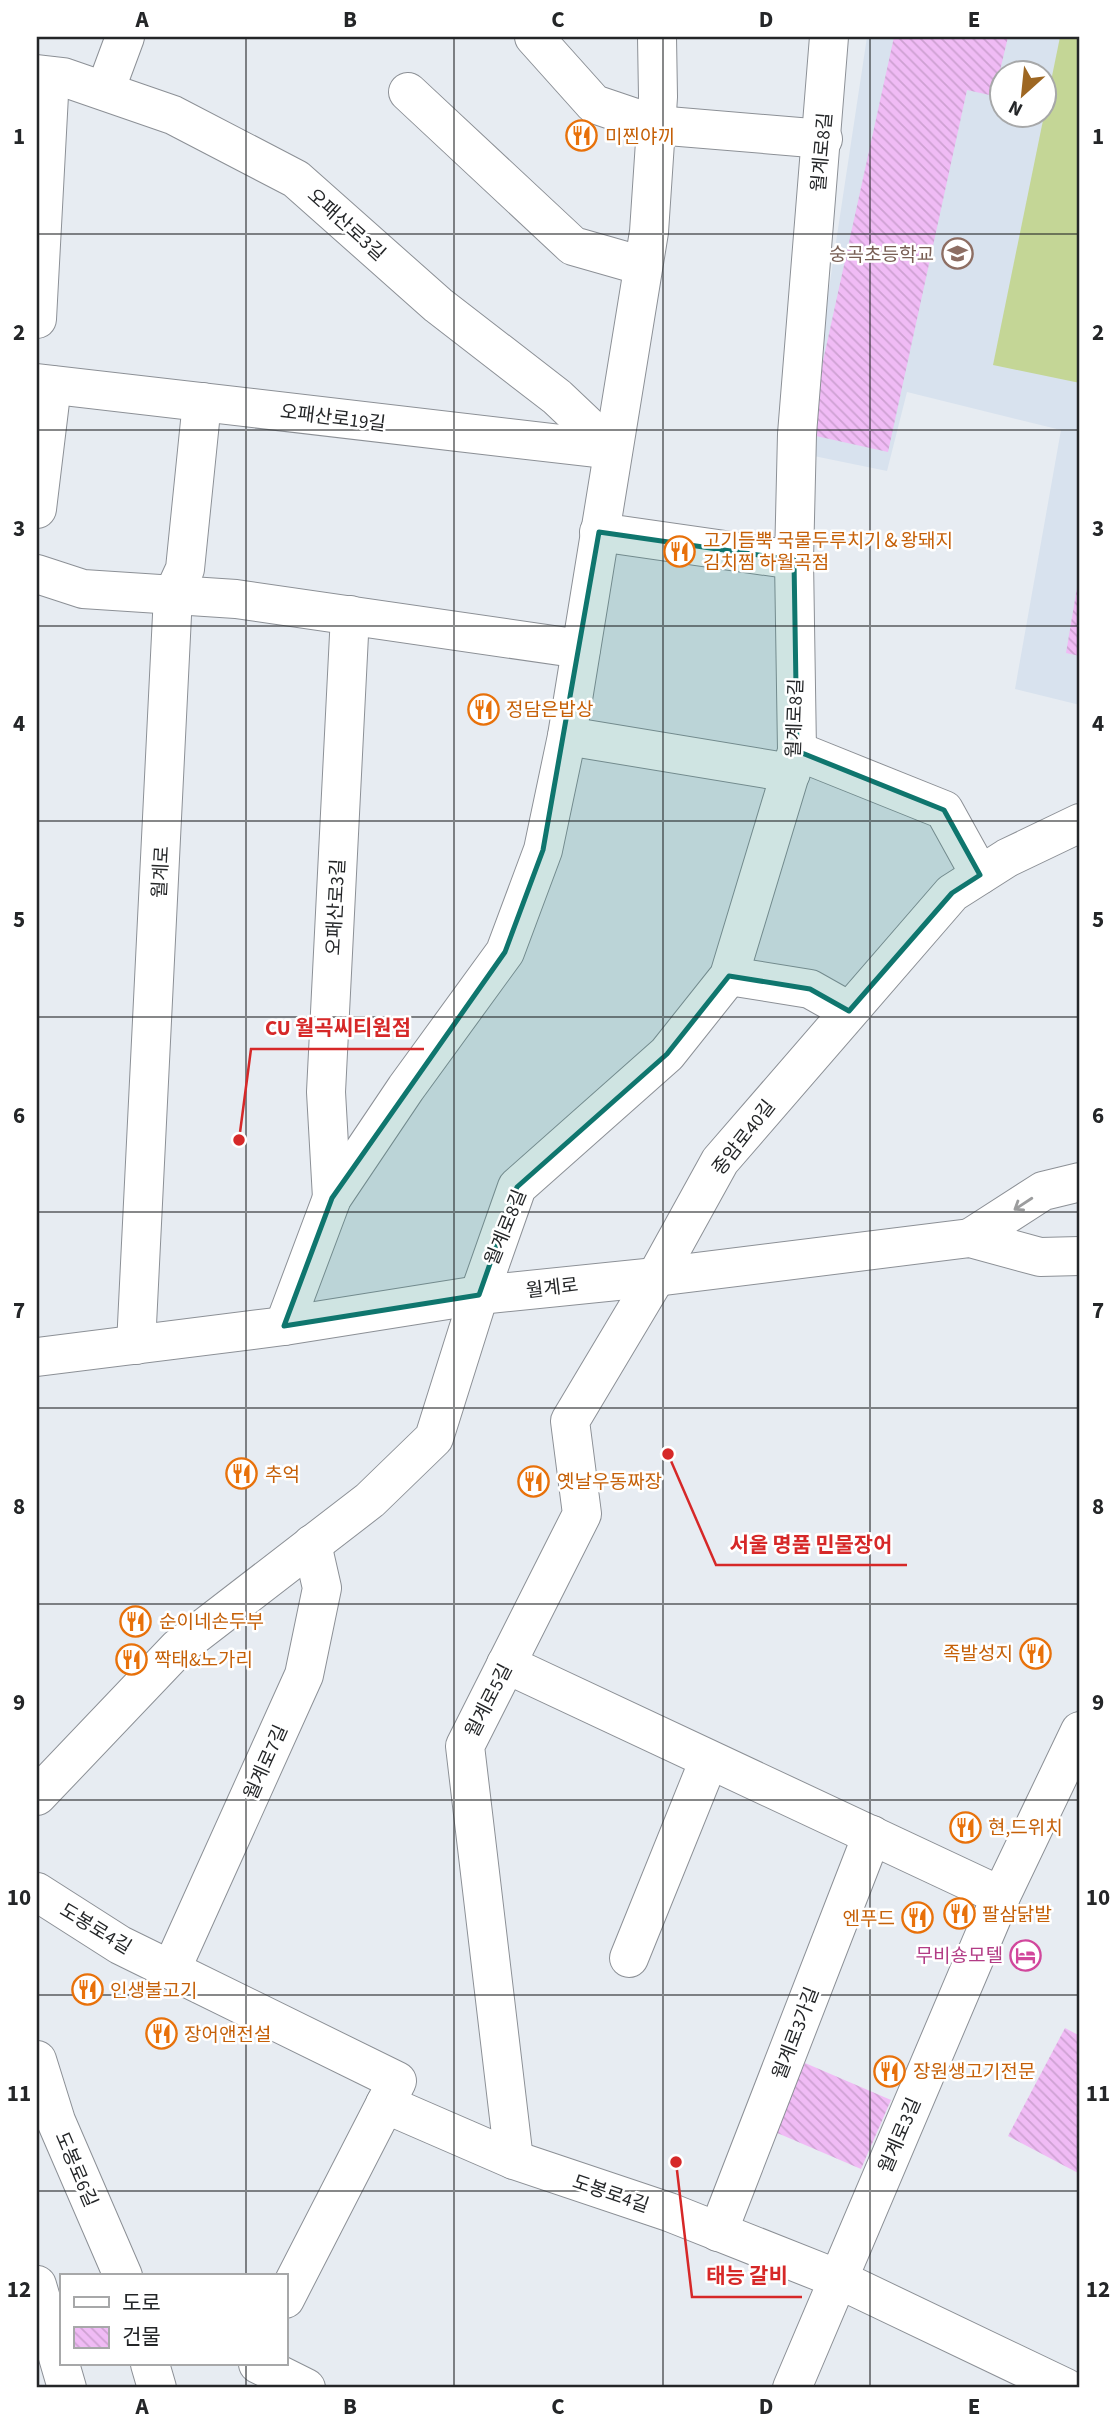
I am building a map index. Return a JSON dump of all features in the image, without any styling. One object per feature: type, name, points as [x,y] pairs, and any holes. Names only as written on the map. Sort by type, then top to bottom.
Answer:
[{"type":"street","points":[[104,91],[125,37]]},
{"type":"street","points":[[534,37],[594,104],[656,125],[822,139]]},
{"type":"street","name":"오패산로3길","points":[[284,1326],[332,1198],[406,1088],[505,952],[543,850],[567,736],[649,232],[658,97],[657,37]]},
{"type":"street","name":"월계로8길","points":[[479,1296],[517,1187],[667,1054],[729,976],[794,762],[797,434],[829,37]]},
{"type":"street","points":[[37,319],[44,75]]},
{"type":"street","name":"오패산로3길","points":[[44,75],[64,77],[173,115],[296,179],[438,305],[557,397],[613,450]]},
{"type":"street","points":[[408,92],[573,246],[643,266]]},
{"type":"street","name":"오패산로19길","points":[[37,509],[45,384],[613,450]]},
{"type":"street","name":"월계로","points":[[136,1345],[173,595],[185,569],[202,402]]},
{"type":"street","points":[[599,532],[794,560]]},
{"type":"street","points":[[37,574],[83,589],[236,599],[581,649]]},
{"type":"street","name":"오패산로3길","points":[[332,1198],[326,1092],[350,615]]},
{"type":"street","points":[[567,736],[794,762],[944,810],[980,875]]},
{"type":"street","name":"종암로40길","points":[[656,1277],[720,1161],[952,892],[1007,858],[1080,823]]},
{"type":"street","points":[[729,976],[810,989],[849,1011]]},
{"type":"street","name":"월계로","points":[[970,1238],[1043,1191],[1080,1182]]},
{"type":"street","name":"월계로","points":[[37,1357],[284,1326],[479,1296],[970,1238],[1040,1257],[1080,1256]]},
{"type":"street","name":"월계로5길","points":[[514,2160],[465,1746],[582,1514],[570,1421],[656,1277]]},
{"type":"street","points":[[37,1796],[178,1648],[370,1500],[433,1438],[479,1296]]},
{"type":"street","name":"월계로7길","points":[[171,1970],[304,1675],[322,1588],[312,1544]]},
{"type":"street","points":[[506,1664],[1001,1896]]},
{"type":"street","name":"월계로3길","points":[[792,2388],[1001,1896],[1080,1731]]},
{"type":"street","points":[[629,1958],[709,1760]]},
{"type":"street","name":"월계로3가길","points":[[718,2232],[872,1835]]},
{"type":"street","name":"도봉로4길","points":[[37,1892],[120,1945],[397,2081],[287,2295]]},
{"type":"street","name":"도봉로6길","points":[[37,2060],[56,2121],[122,2274]]},
{"type":"street","name":"도봉로4길","points":[[385,2104],[514,2160],[669,2212],[838,2279],[1066,2388]]},
{"type":"street","points":[[37,2286],[60,2364]]},
{"type":"street","points":[[61,2366],[67,2388]]},
{"type":"street","points":[[151,2366],[157,2388]]},
{"type":"street","points":[[262,2366],[306,2388]]},
{"type":"highlighted area","points":[[599,532],[794,560],[797,751],[944,810],[980,875],[952,893],[849,1011],[810,989],[729,976],[667,1054],[517,1187],[479,1295],[284,1326],[332,1198],[505,952],[543,850]]},
{"type":"shaded area","name":"숭곡초등학교","points":[[867,37],[1080,37],[1080,705],[1015,689],[1061,430],[907,392],[887,471],[804,454]]},
{"type":"green space","points":[[1060,37],[1080,37],[1080,383],[993,365],[1041,130],[1058,130],[1058,60],[1055,60]]},
{"type":"building","points":[[894,37],[1008,37],[1003,60],[988,60],[988,95],[967,90],[888,452],[807,434]]},
{"type":"building","points":[[1080,576],[1080,656],[1066,653]]},
{"type":"building","points":[[1065,2028],[1080,2036],[1080,2174],[1008,2136]]},
{"type":"building","points":[[805,2063],[891,2100],[861,2169],[775,2132]]},
{"type":"place","name":"미찐야끼","points":[[582,136]]},
{"type":"place","name":"숭곡초등학교","points":[[957,254]]},
{"type":"place","name":"고기듬뿍 국물두루치기＆왕돼지 김치찜 하월곡점","points":[[680,551]]},
{"type":"place","name":"정담은밥상","points":[[483,709]]},
{"type":"place","name":"CU 월곡씨티원점","points":[[239,1140]]},
{"type":"place","name":"서울 명품 민물장어","points":[[668,1454]]},
{"type":"place","name":"추억","points":[[242,1474]]},
{"type":"place","name":"옛날우동짜장","points":[[534,1481]]},
{"type":"place","name":"순이네손두부","points":[[136,1621]]},
{"type":"place","name":"족발성지","points":[[1036,1653]]},
{"type":"place","name":"짝태&노가리","points":[[131,1659]]},
{"type":"place","name":"현,드위치","points":[[965,1827]]},
{"type":"place","name":"팔삼닭발","points":[[959,1914]]},
{"type":"place","name":"엔푸드","points":[[918,1918]]},
{"type":"place","name":"무비숑모텔","points":[[1026,1955]]},
{"type":"place","name":"인생불고기","points":[[87,1990]]},
{"type":"place","name":"장어앤전설","points":[[161,2034]]},
{"type":"place","name":"장원생고기전문","points":[[890,2071]]},
{"type":"place","name":"태능 갈비","points":[[676,2162]]}]
